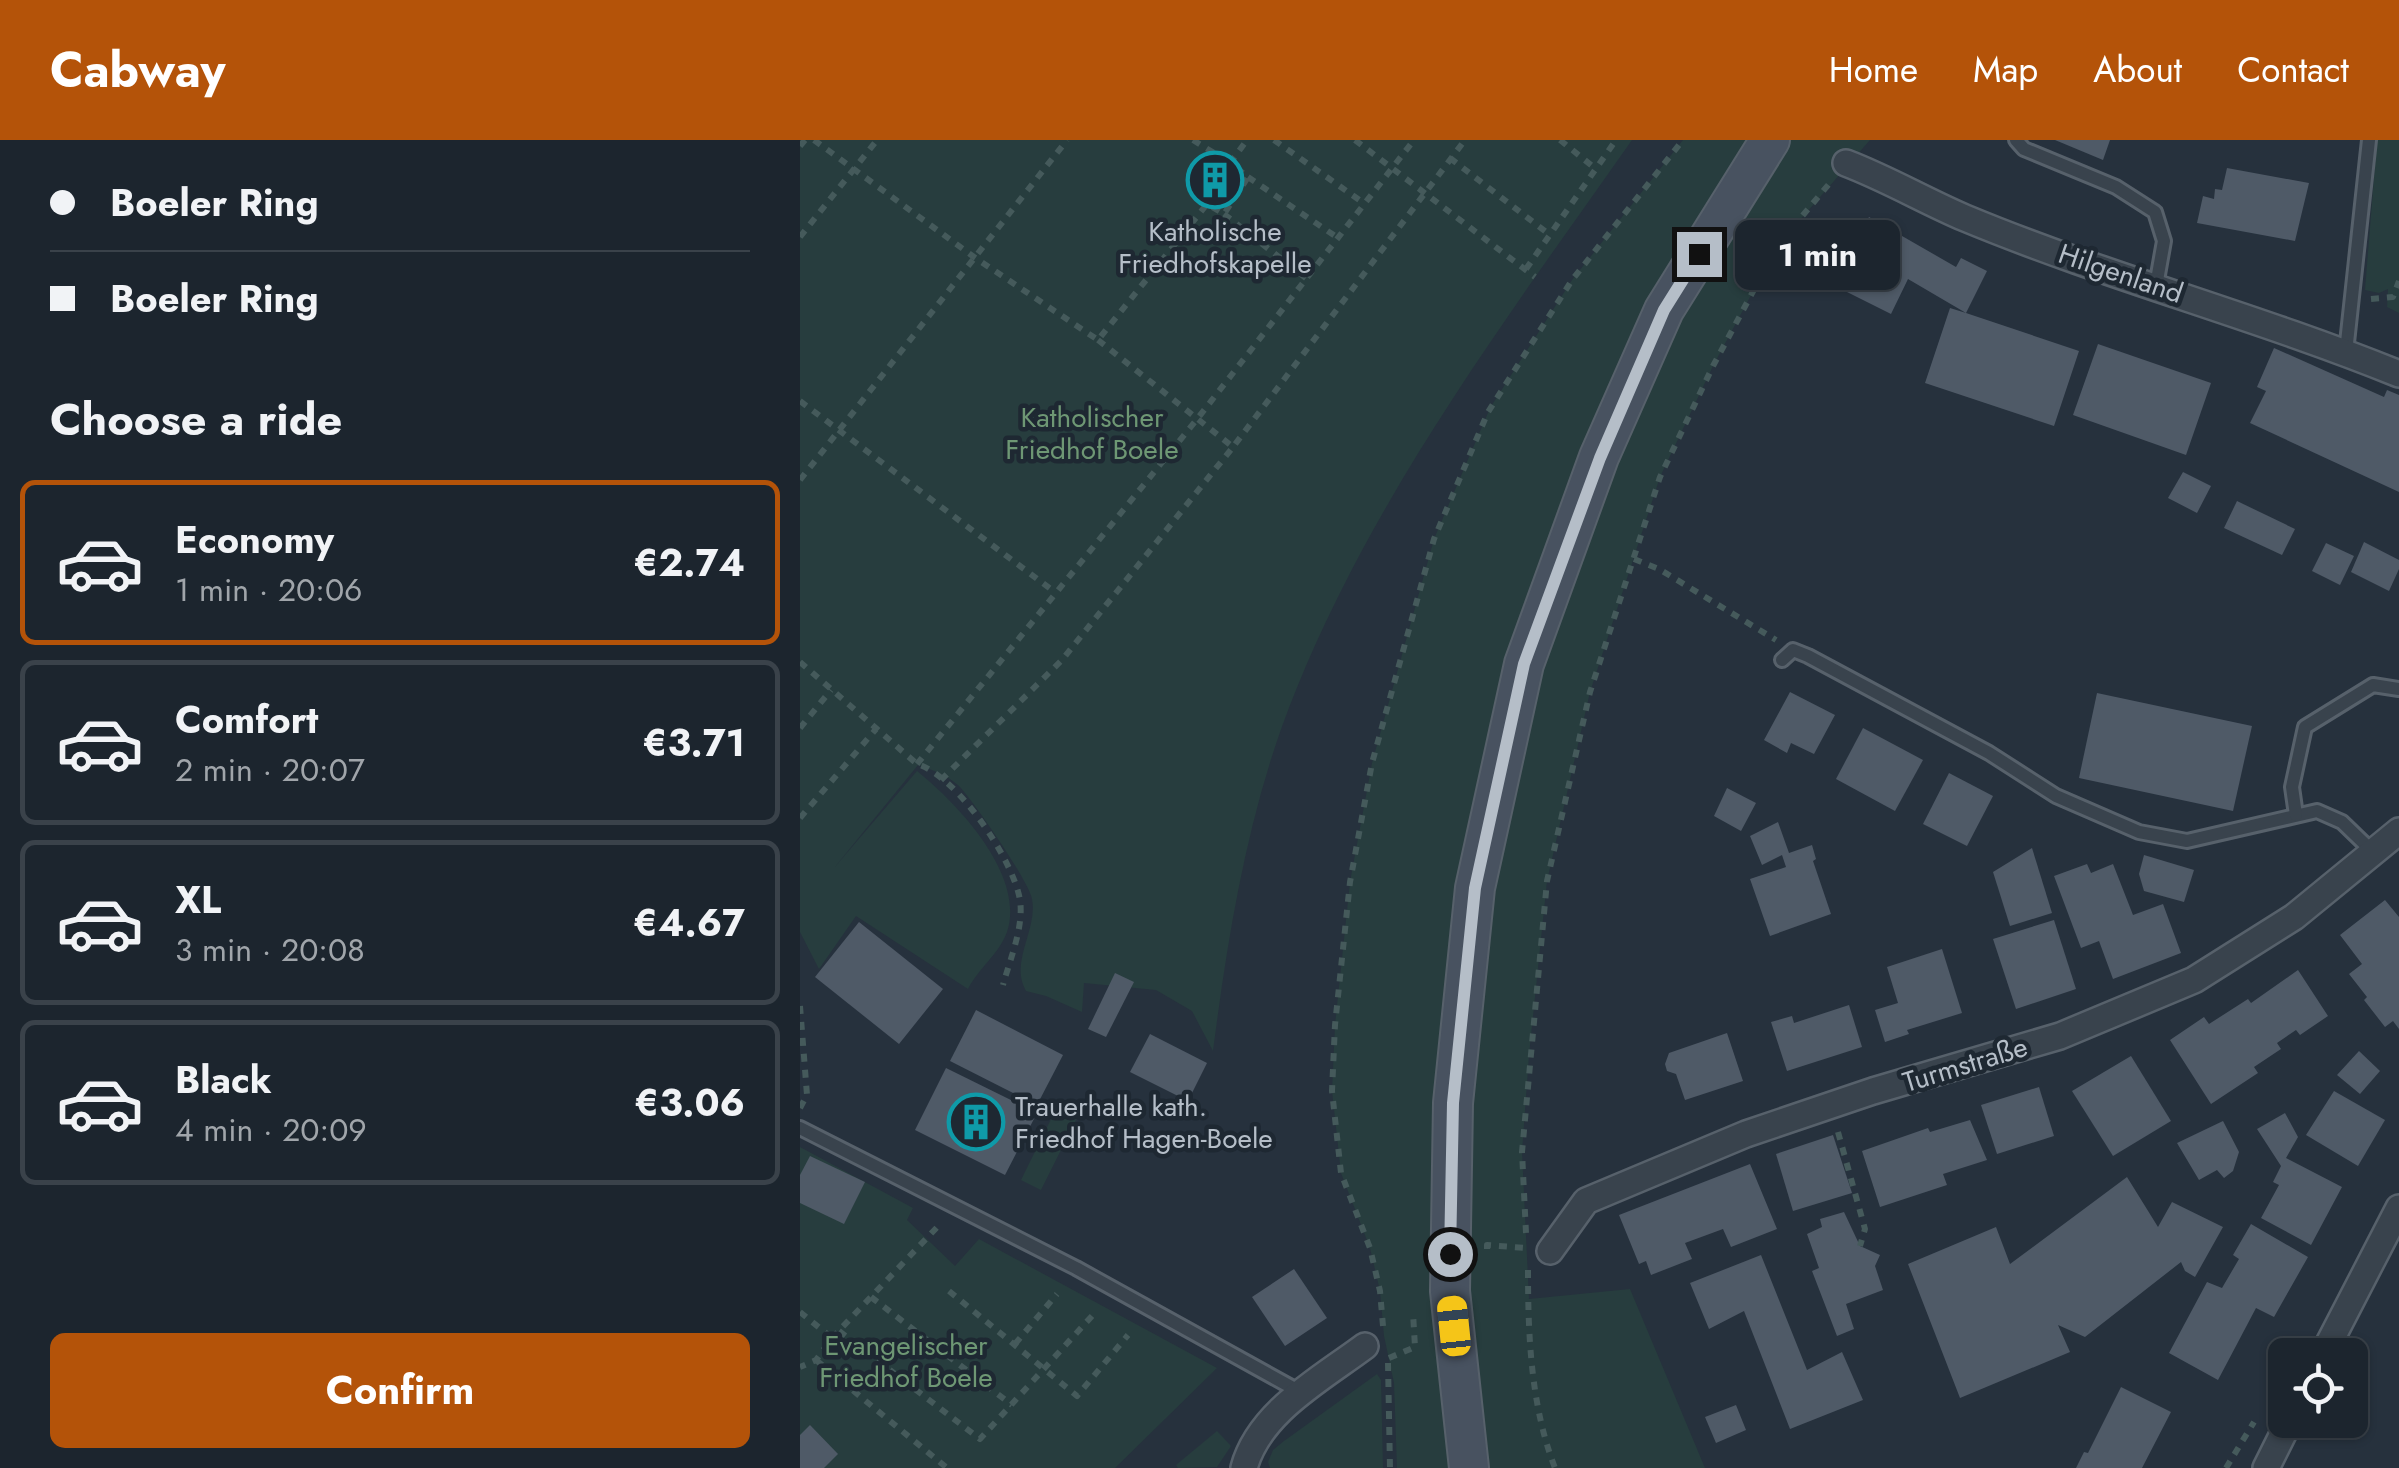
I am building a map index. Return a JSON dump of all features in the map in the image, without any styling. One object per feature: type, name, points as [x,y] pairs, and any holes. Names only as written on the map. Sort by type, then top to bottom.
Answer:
[{"type":"main road","points":[[1470,1468],[1450,1291],[1453,1103],[1475,888],[1520,683],[1600,458],[1664,310],[1770,140]]},
{"type":"street","name":"Hilgenland","points":[[1846,164],[1885,178],[1963,218],[2399,374]]},
{"type":"street","name":"Turmstraße","points":[[1550,1251],[1586,1201],[1746,1134],[2060,1036],[2194,980],[2294,917],[2399,830]]},
{"type":"street","points":[[2333,1338],[2399,1208]]},
{"type":"street","points":[[1244,1468],[1258,1433],[1302,1393],[1378,1343]]},
{"type":"street","points":[[2266,1468],[2281,1438]]},
{"type":"lane","points":[[2016,140],[2024,149],[2116,187],[2155,212],[2164,242],[2156,286]]},
{"type":"lane","points":[[2346,352],[2369,140]]},
{"type":"lane","points":[[1788,655],[1989,753],[2056,796],[2139,832],[2187,841],[2317,811],[2342,822],[2372,852]]},
{"type":"lane","points":[[2296,816],[2292,787],[2305,726],[2373,685],[2399,688]]},
{"type":"lane","points":[[800,1128],[1076,1268],[1302,1393]]},
{"type":"path","points":[[800,146],[805,140]]},
{"type":"path","points":[[814,140],[974,257],[1098,340],[1232,446]]},
{"type":"path","points":[[800,238],[877,140]]},
{"type":"path","points":[[800,480],[1066,140]]},
{"type":"path","points":[[1193,140],[1338,238]]},
{"type":"path","points":[[1230,163],[1247,140]]},
{"type":"path","points":[[1274,140],[1365,204]]},
{"type":"path","points":[[1356,140],[1535,277]]},
{"type":"path","points":[[917,764],[1198,418],[1414,140]]},
{"type":"path","points":[[942,780],[1062,660],[1232,446],[1464,140]]},
{"type":"path","points":[[1560,140],[1596,169]]},
{"type":"path","points":[[1572,149],[1579,140]]},
{"type":"path","points":[[1526,269],[1616,140]]},
{"type":"path","points":[[1390,1468],[1378,1343],[1380,1291],[1370,1248],[1341,1173],[1332,1091],[1350,882],[1372,763],[1434,539],[1488,412],[1572,280],[1683,140]]},
{"type":"path","points":[[1450,158],[1550,235]]},
{"type":"path","points":[[1555,1468],[1544,1438],[1532,1372],[1522,1152],[1547,880],[1590,692],[1660,477],[1778,245],[1846,164]]},
{"type":"path","points":[[1224,214],[1248,177]]},
{"type":"path","points":[[1098,340],[1207,204],[1307,279]]},
{"type":"path","points":[[2351,302],[2396,298],[2399,281]]},
{"type":"path","points":[[800,401],[1056,593]]},
{"type":"path","points":[[1634,559],[1660,569],[1788,655]]},
{"type":"path","points":[[800,662],[917,764],[942,780],[985,827],[1020,898],[1020,916],[1002,985]]},
{"type":"path","points":[[800,728],[831,690]]},
{"type":"path","points":[[800,818],[876,728]]},
{"type":"path","points":[[800,1006],[807,1095],[800,1108]]},
{"type":"path","points":[[1828,1106],[1865,1229],[1860,1246]]},
{"type":"path","points":[[800,1367],[816,1360],[956,1207]]},
{"type":"path","points":[[949,1290],[1076,1396],[1128,1334]]},
{"type":"path","points":[[1015,1344],[1057,1294]]},
{"type":"path","points":[[871,1297],[1012,1404]]},
{"type":"path","points":[[800,1312],[980,1439],[1092,1316]]},
{"type":"path","points":[[816,1360],[947,1468]]},
{"type":"green space","name":"Katholischer Friedhof Boele","points":[[800,140],[1632,140],[1448,406],[1365,544],[1329,616],[1280,733],[1253,822],[1234,913],[1213,1051],[1192,1011],[1156,990],[1084,983],[1082,1012],[1026,991],[1021,969],[1033,911],[1029,890],[1000,841],[959,786],[918,765],[834,868],[917,771],[968,821],[997,864],[1007,887],[1010,910],[1007,932],[999,947],[968,989],[856,916],[819,969],[800,932]]},
{"type":"green space","points":[[1683,140],[1870,140],[1778,245],[1713,366],[1660,477],[1590,692],[1547,881],[1522,1152],[1529,1299],[1630,1289],[1705,1468],[1397,1468],[1394,1383],[1380,1291],[1370,1248],[1341,1173],[1332,1091],[1350,882],[1372,763],[1434,539],[1490,408],[1572,280]]},
{"type":"green space","points":[[2377,140],[2399,140],[2399,313],[2387,307],[2388,289],[2379,293],[2365,290]]},
{"type":"green space","points":[[1059,1103],[1079,1114],[1041,1190],[1021,1180]]},
{"type":"green space","name":"Evangelischer Friedhof Boele","points":[[800,1147],[913,1208],[907,1220],[955,1266],[979,1239],[1217,1368],[1115,1468],[800,1468]]},
{"type":"green space","points":[[1377,1374],[1381,1380],[1383,1468],[1270,1468],[1273,1450]]},
{"type":"green space","points":[[1217,1431],[1231,1446],[1217,1467],[1178,1468],[1176,1465]]},
{"type":"building","points":[[2055,140],[2110,140],[2103,160]]},
{"type":"building","name":"Katholische Friedhofskapelle","points":[[1211,156],[1238,174],[1218,203],[1191,186]]},
{"type":"building","points":[[2227,168],[2309,183],[2295,241],[2197,223],[2203,196],[2214,199],[2215,189],[2222,190]]},
{"type":"building","points":[[1869,217],[1956,267],[1961,258],[1987,271],[1966,313],[1908,279],[1891,314],[1833,285]]},
{"type":"building","points":[[1950,308],[2079,351],[2054,426],[1925,383]]},
{"type":"building","points":[[2098,344],[2211,383],[2186,455],[2073,415]]},
{"type":"building","points":[[2274,348],[2384,397],[2387,390],[2399,395],[2399,492],[2250,423],[2266,391],[2257,387]]},
{"type":"building","points":[[2183,472],[2211,486],[2197,513],[2168,498]]},
{"type":"building","points":[[2237,501],[2295,529],[2282,555],[2224,528]]},
{"type":"building","points":[[2364,542],[2399,560],[2389,591],[2351,572]]},
{"type":"building","points":[[2326,543],[2354,556],[2340,585],[2312,571]]},
{"type":"building","points":[[1790,692],[1835,715],[1814,754],[1791,743],[1787,753],[1764,740]]},
{"type":"building","points":[[2097,693],[2252,726],[2233,811],[2079,778]]},
{"type":"building","points":[[1863,728],[1923,760],[1895,811],[1836,779]]},
{"type":"building","points":[[1949,773],[1993,796],[1967,846],[1923,824]]},
{"type":"building","points":[[1727,788],[1756,803],[1741,831],[1714,816]]},
{"type":"building","points":[[1778,822],[1789,853],[1812,845],[1816,859],[1813,861],[1831,914],[1770,936],[1750,879],[1786,867],[1782,855],[1762,865],[1750,836]]},
{"type":"building","points":[[2032,848],[2052,913],[2010,926],[1993,872]]},
{"type":"building","points":[[2144,855],[2194,870],[2184,902],[2144,891],[2139,874]]},
{"type":"building","points":[[2087,864],[2091,873],[2113,864],[2133,915],[2163,904],[2181,953],[2113,979],[2099,941],[2081,948],[2054,876]]},
{"type":"building","points":[[2385,900],[2399,917],[2399,1029],[2393,1021],[2385,1027],[2364,1000],[2367,997],[2349,974],[2362,964],[2340,935]]},
{"type":"building","points":[[2054,920],[2076,989],[2016,1009],[1993,939]]},
{"type":"building","points":[[859,922],[943,989],[899,1044],[815,977]]},
{"type":"building","points":[[1942,949],[1962,1013],[1907,1030],[1909,1034],[1885,1042],[1875,1010],[1898,1003],[1887,967]]},
{"type":"building","points":[[2298,970],[2328,1016],[2300,1035],[2296,1030],[2277,1043],[2281,1049],[2254,1067],[2258,1073],[2211,1104],[2170,1040],[2204,1017],[2209,1024],[2248,999],[2251,1003]]},
{"type":"building","points":[[1115,973],[1134,982],[1106,1037],[1088,1029]]},
{"type":"building","points":[[1849,1005],[1862,1047],[1787,1071],[1771,1022],[1792,1016],[1794,1023]]},
{"type":"building","points":[[976,1010],[1063,1055],[1037,1105],[950,1061]]},
{"type":"building","points":[[1727,1033],[1743,1081],[1685,1100],[1676,1074],[1667,1071],[1669,1053]]},
{"type":"building","points":[[1150,1034],[1207,1063],[1188,1101],[1130,1072]]},
{"type":"building","points":[[2359,1051],[2380,1071],[2360,1094],[2337,1075]]},
{"type":"building","points":[[2131,1056],[2171,1121],[2113,1156],[2072,1091]]},
{"type":"building","name":"Trauerhalle kath. Friedhof Hagen-Boele","points":[[946,1068],[1037,1113],[1005,1175],[915,1130]]},
{"type":"building","points":[[2039,1087],[2054,1136],[1997,1154],[1981,1105]]},
{"type":"building","points":[[2334,1091],[2385,1120],[2358,1166],[2306,1135]]},
{"type":"building","points":[[2285,1113],[2298,1137],[2286,1158],[2342,1187],[2311,1245],[2261,1218],[2279,1185],[2273,1182],[2281,1166],[2257,1129]]},
{"type":"building","points":[[1970,1120],[1987,1160],[1943,1174],[1947,1185],[1880,1207],[1862,1151],[1928,1128],[1930,1132]]},
{"type":"building","points":[[2223,1121],[2239,1152],[2233,1171],[2224,1178],[2217,1170],[2199,1180],[2177,1143]]},
{"type":"building","points":[[1833,1135],[1852,1193],[1793,1211],[1776,1154]]},
{"type":"building","points":[[810,1156],[865,1182],[844,1224],[800,1203],[800,1175]]},
{"type":"building","points":[[1750,1164],[1777,1229],[1731,1247],[1723,1229],[1685,1243],[1692,1259],[1651,1275],[1646,1261],[1639,1264],[1619,1215]]},
{"type":"building","points":[[2127,1177],[2158,1227],[2172,1202],[2223,1227],[2195,1277],[2185,1271],[2181,1262],[2085,1337],[2058,1325],[2070,1352],[1960,1398],[1908,1264],[1996,1227],[2010,1264]]},
{"type":"building","points":[[1844,1212],[1860,1246],[1880,1255],[1875,1266],[1883,1290],[1846,1304],[1854,1329],[1837,1336],[1812,1271],[1819,1268],[1807,1234],[1822,1227],[1820,1219]]},
{"type":"building","points":[[2251,1224],[2308,1257],[2274,1317],[2256,1308],[2218,1380],[2169,1353],[2207,1282],[2222,1288],[2239,1259],[2233,1255]]},
{"type":"building","points":[[1761,1255],[1807,1370],[1842,1352],[1863,1400],[1790,1429],[1744,1311],[1709,1329],[1690,1283]]},
{"type":"building","points":[[1294,1269],[1327,1318],[1285,1346],[1252,1297]]},
{"type":"building","points":[[2121,1387],[2171,1412],[2142,1468],[2076,1468],[2084,1452],[2088,1453]]},
{"type":"building","points":[[1736,1405],[1746,1430],[1716,1443],[1705,1417]]},
{"type":"building","points":[[810,1425],[838,1454],[824,1468],[800,1468],[800,1435]]},
{"type":"place","name":"Katholische Friedhofskapelle","points":[[1215,180]]},
{"type":"place","name":"Trauerhalle kath. Friedhof Hagen-Boele","points":[[976,1122]]},
{"type":"route","points":[[1450,1254],[1453,1103],[1475,888],[1524,664],[1600,458],[1664,310],[1699,254]]}]
